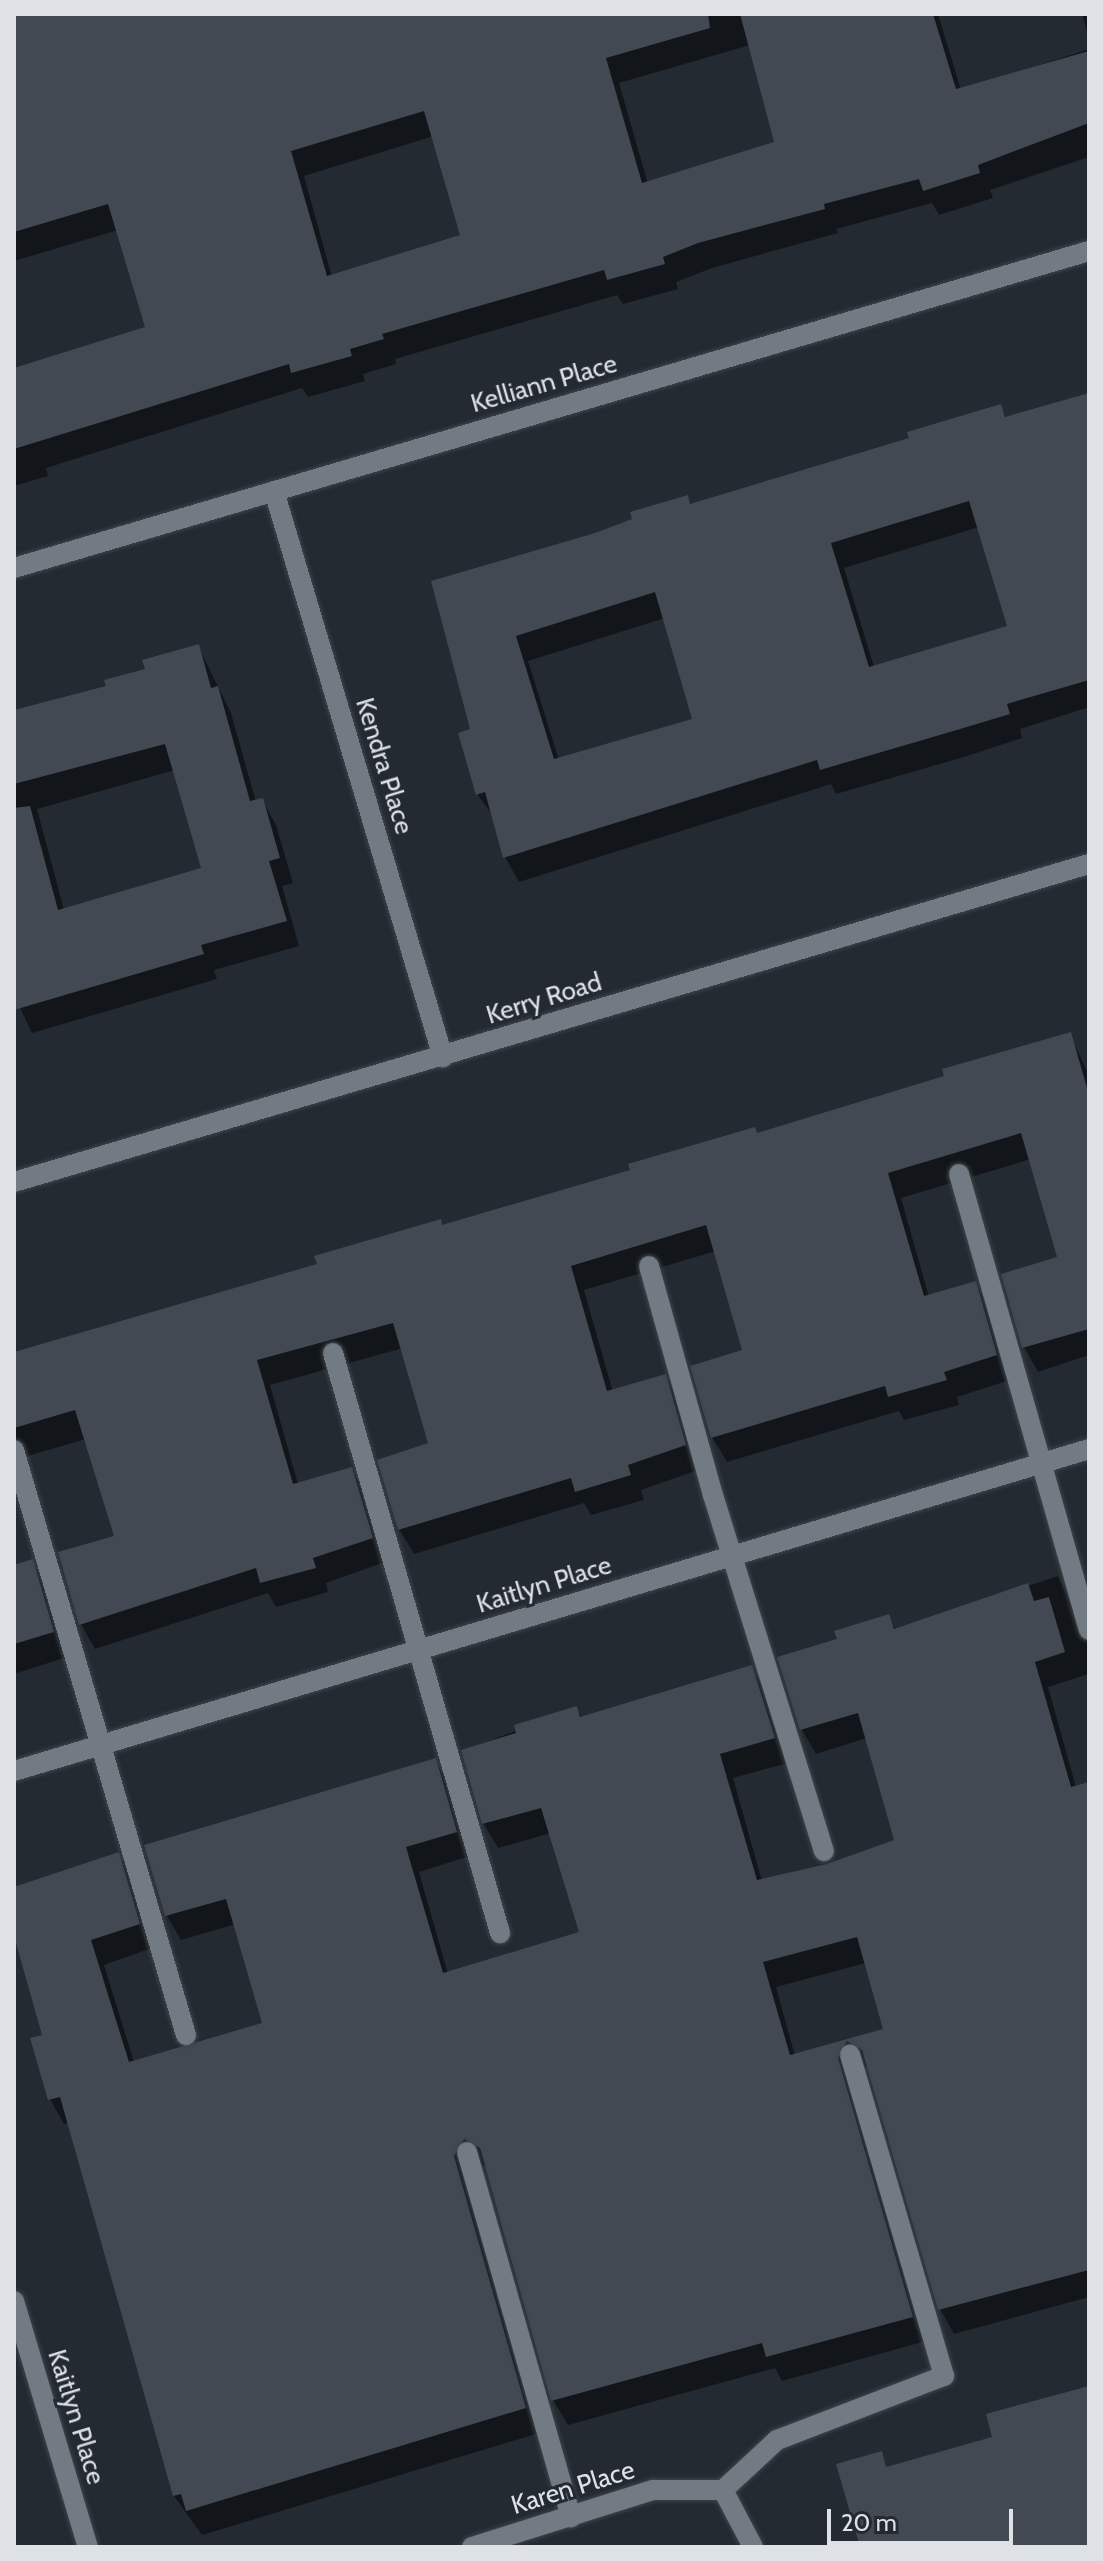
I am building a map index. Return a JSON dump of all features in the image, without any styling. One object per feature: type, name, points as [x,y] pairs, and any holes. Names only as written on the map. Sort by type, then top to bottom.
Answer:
[{"type":"street","name":"Kelliann Place","points":[[14,568],[1089,251]]},
{"type":"street","name":"Kendra Place","points":[[274,491],[443,1057]]},
{"type":"street","name":"Kerry Road","points":[[14,1182],[1089,864]]},
{"type":"street","points":[[959,1174],[1089,1630]]},
{"type":"street","points":[[649,1266],[731,1556],[824,1851]]},
{"type":"street","points":[[333,1353],[500,1933]]},
{"type":"street","name":"Kaitlyn Place","points":[[14,1771],[1089,1449]]},
{"type":"street","points":[[14,1450],[104,1745],[186,2035]]},
{"type":"street","points":[[753,2547],[723,2490],[777,2440],[944,2376],[850,2054]]},
{"type":"street","points":[[467,2152],[571,2517]]},
{"type":"street","name":"Kaitlyn Place","points":[[14,2301],[88,2547]]},
{"type":"street","name":"Karen Place","points":[[472,2547],[653,2490],[723,2490]]},
{"type":"building","points":[[14,14],[708,14],[710,28],[606,58],[642,183],[774,142],[740,14],[933,14],[956,89],[1089,51],[1089,123],[978,165],[980,173],[923,191],[919,179],[824,204],[825,209],[698,243],[663,257],[665,264],[607,280],[604,270],[382,334],[384,339],[350,349],[352,356],[291,373],[289,364],[14,449],[14,368],[145,327],[108,204],[14,232]],"holes":[[[424,111],[460,235],[327,276],[291,151]]]},
{"type":"building","points":[[1089,393],[1089,680],[1007,704],[1010,714],[820,770],[817,760],[503,858],[485,792],[476,795],[458,733],[470,729],[431,581],[595,533],[632,519],[630,512],[688,495],[690,504],[909,438],[907,432],[1001,404],[1005,417]],"holes":[[[969,501],[1007,626],[869,667],[831,543]],[[655,592],[692,719],[554,759],[516,636]]]},
{"type":"building","points":[[199,644],[211,688],[218,686],[250,801],[263,798],[280,858],[269,861],[287,921],[201,945],[204,954],[14,1010],[14,808],[30,806],[58,910],[201,868],[165,744],[14,784],[14,710],[106,686],[104,680],[145,669],[142,660]]},
{"type":"building","points":[[1071,1032],[1089,1095],[1089,1329],[1022,1348],[1001,1274],[1057,1257],[1021,1133],[888,1173],[924,1296],[976,1281],[997,1355],[944,1372],[947,1380],[888,1397],[885,1386],[711,1438],[690,1366],[742,1350],[706,1225],[571,1266],[607,1391],[666,1374],[686,1445],[628,1465],[631,1475],[575,1492],[571,1478],[398,1530],[377,1460],[428,1443],[393,1323],[257,1360],[293,1484],[352,1467],[373,1538],[313,1558],[316,1568],[260,1583],[256,1568],[79,1625],[58,1552],[114,1536],[75,1410],[14,1428],[14,1352],[317,1264],[314,1256],[441,1219],[442,1225],[630,1170],[628,1164],[755,1127],[757,1133],[944,1076],[942,1069]]},
{"type":"building","points":[[33,1559],[54,1632],[14,1644],[14,1565]]},
{"type":"building","points":[[1028,1583],[1034,1601],[1049,1597],[1065,1652],[1035,1662],[1071,1787],[1089,1782],[1089,2270],[938,2310],[862,2050],[847,2041],[838,2058],[913,2317],[766,2357],[762,2343],[551,2401],[480,2148],[464,2139],[454,2156],[526,2408],[186,2511],[181,2494],[173,2496],[60,2097],[48,2100],[30,2038],[42,2035],[14,1936],[14,1887],[119,1852],[140,1924],[91,1940],[129,2062],[262,2023],[226,1899],[165,1916],[144,1845],[436,1758],[457,1832],[406,1847],[443,1973],[579,1932],[541,1808],[482,1824],[461,1750],[516,1733],[514,1725],[577,1706],[580,1717],[752,1665],[775,1738],[720,1754],[757,1880],[827,1864],[894,1840],[858,1713],[800,1730],[777,1657],[837,1639],[834,1631],[889,1614],[894,1629]],"holes":[[[857,1937],[883,2029],[790,2055],[763,1962]]]},
{"type":"building","points":[[1089,2386],[1089,2547],[860,2547],[836,2464],[882,2451],[886,2467],[992,2437],[986,2414]]}]
